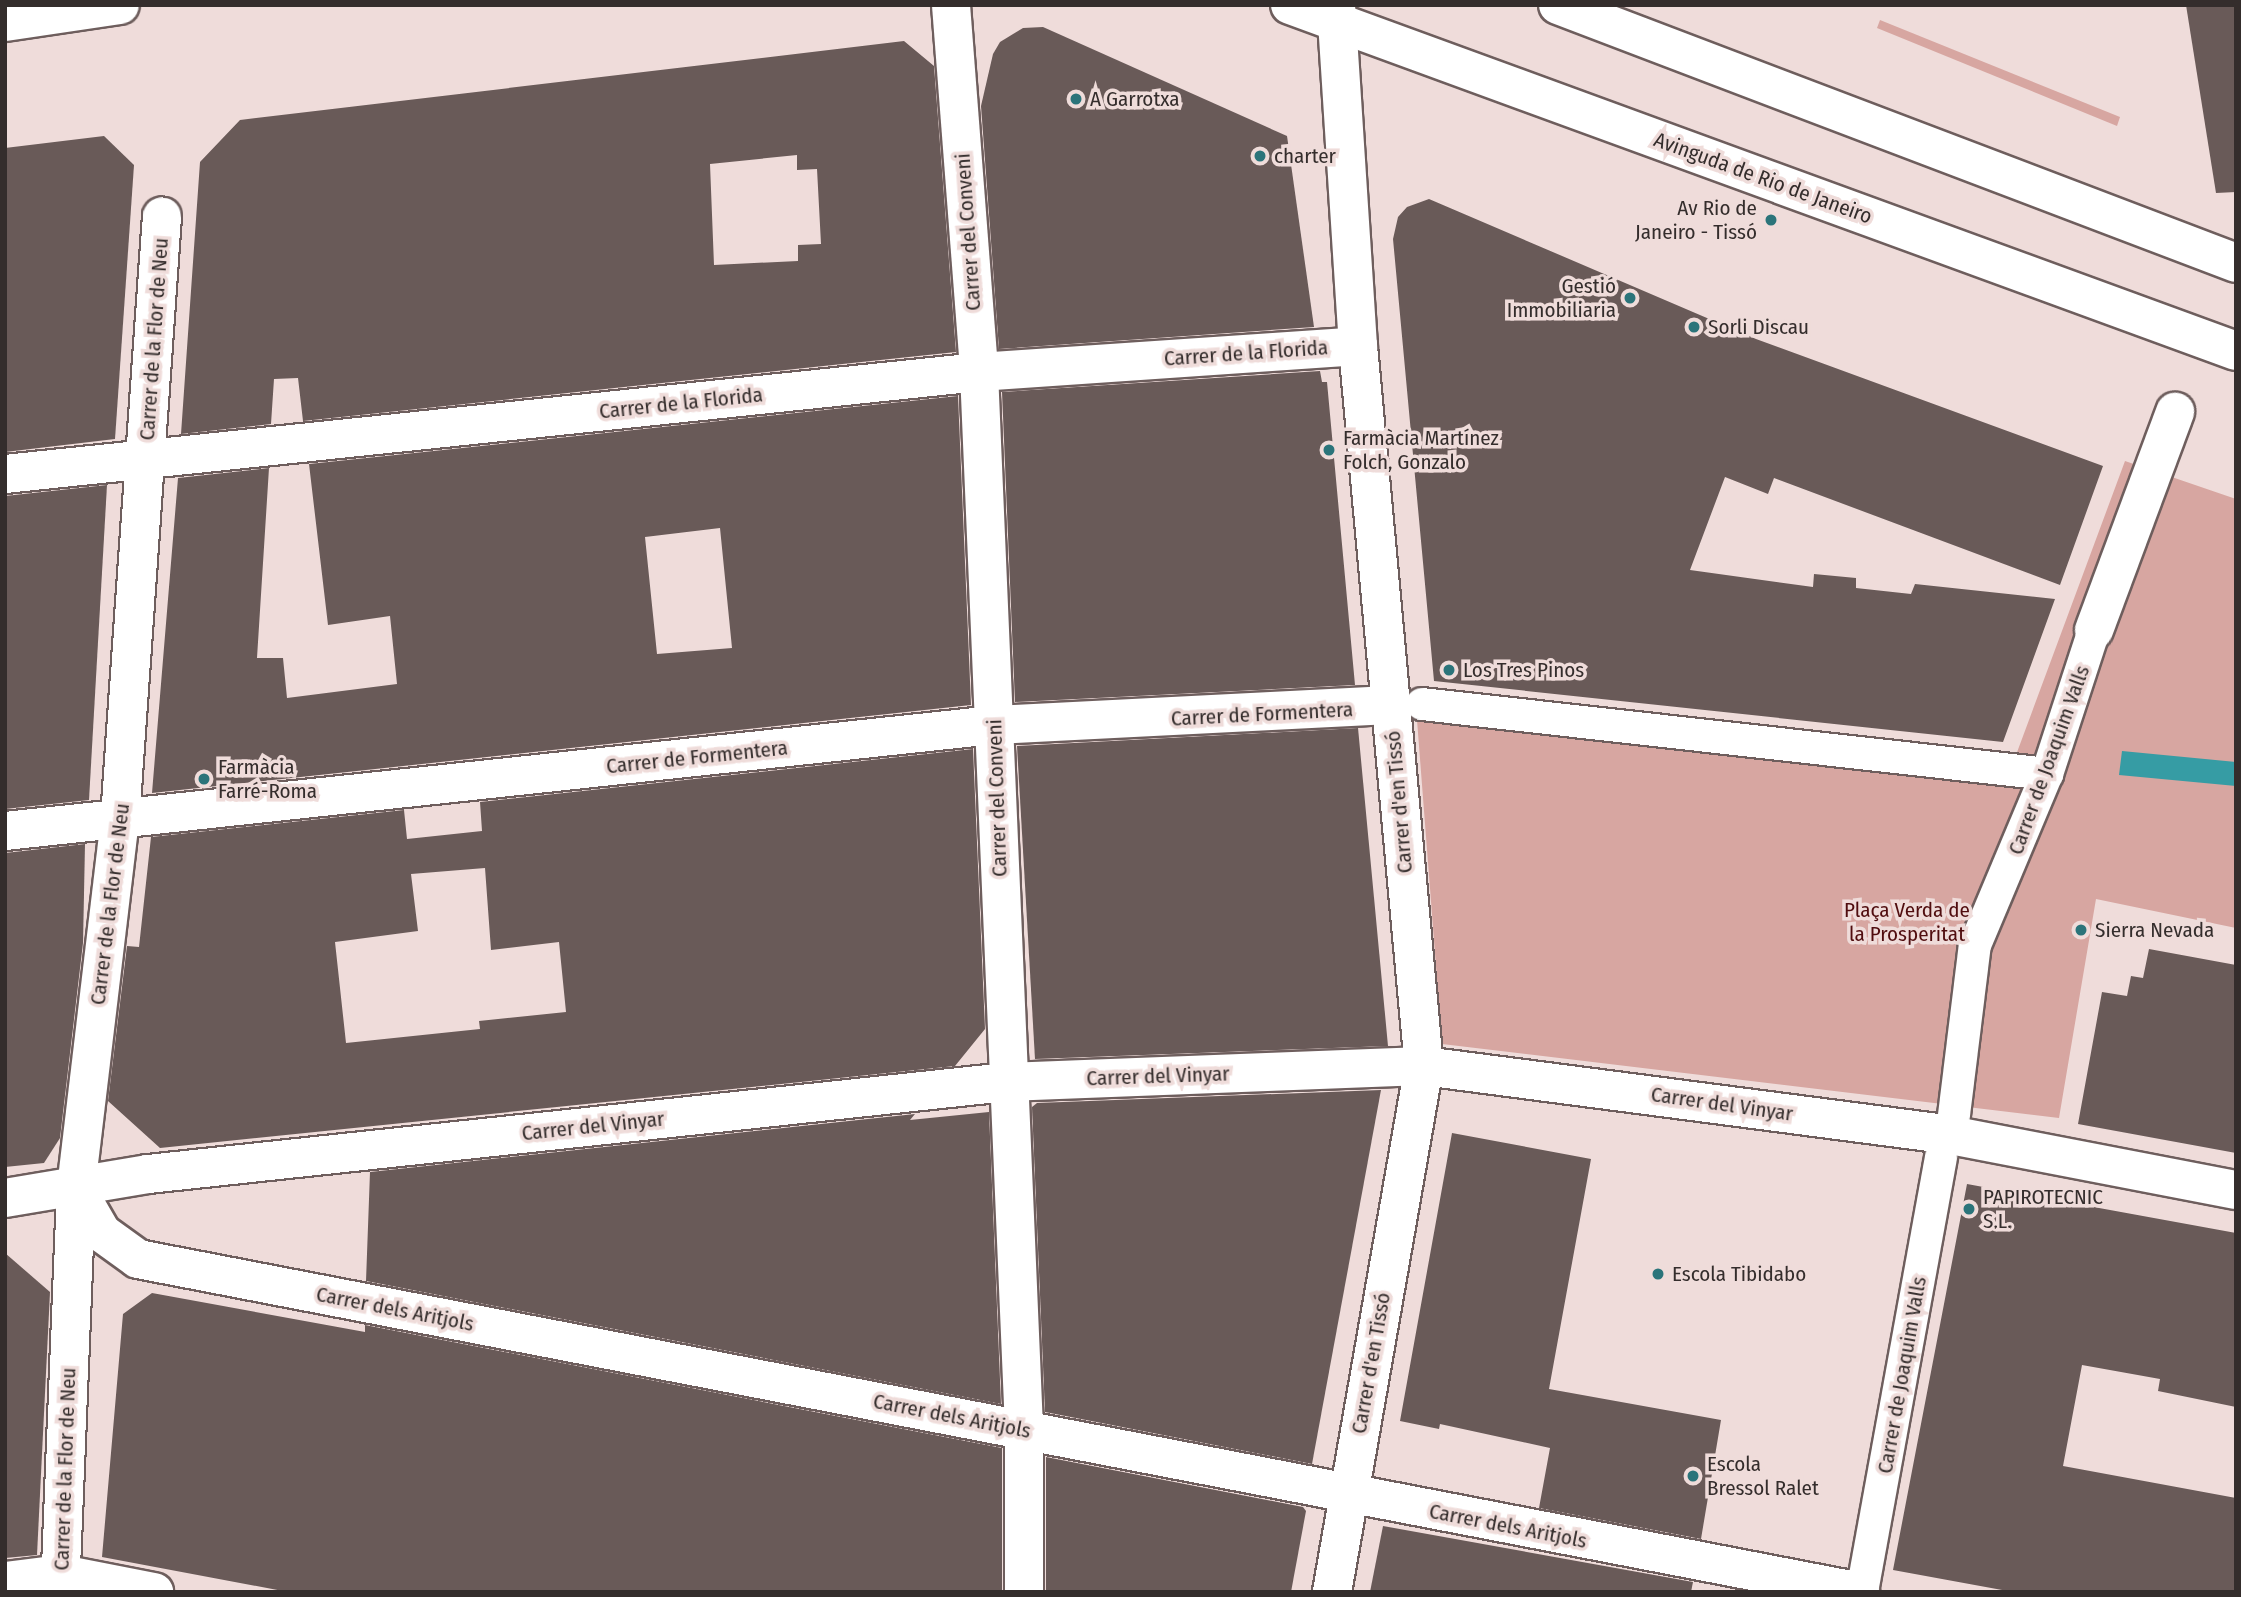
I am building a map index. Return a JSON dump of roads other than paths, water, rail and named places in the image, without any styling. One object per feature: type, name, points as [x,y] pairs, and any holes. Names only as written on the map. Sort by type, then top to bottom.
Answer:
[{"type":"street","points":[[5,22],[120,5]]},
{"type":"street","name":"Carrer del Conveni","points":[[951,5],[979,372],[1006,1082],[1024,1429],[1024,1592]]},
{"type":"street","name":"Avinguda de Rio de Janeiro","points":[[1290,5],[1336,14],[2236,351]]},
{"type":"street","points":[[1558,5],[2236,263]]},
{"type":"street","name":"Carrer d'en Tissó","points":[[1332,1592],[1424,1066],[1406,705],[1358,346],[1336,14]]},
{"type":"street","name":"Carrer de la Flor de Neu","points":[[60,1583],[76,1188],[120,818],[162,216]]},
{"type":"street","name":"Carrer de la Florida","points":[[5,474],[979,372],[1358,346]]},
{"type":"street","name":"Carrer de Joaquim Valls","points":[[1954,1115],[1975,945],[2047,774],[2094,630],[2175,412]]},
{"type":"street","points":[[1406,705],[2047,774]]},
{"type":"street","name":"Carrer de Formentera","points":[[5,831],[994,725],[1406,705]]},
{"type":"street","name":"Carrer del Vinyar","points":[[5,1198],[148,1174],[1006,1082],[1424,1066],[1945,1134],[2236,1190]]},
{"type":"street","name":"Carrer de Joaquim Valls","points":[[1861,1592],[1941,1157]]},
{"type":"street","name":"Carrer dels Aritjols","points":[[76,1188],[102,1233],[138,1259],[1024,1429],[1349,1496],[1861,1592]]},
{"type":"street","points":[[5,1581],[154,1592]]},
{"type":"water","points":[[2122,751],[2236,762],[2236,786],[2119,775]]},
{"type":"place","name":"A Garrotxa","points":[[1076,99]]},
{"type":"place","name":"charter","points":[[1260,156]]},
{"type":"place","name":"Av Rio de Janeiro - Tissó","points":[[1771,220]]},
{"type":"place","name":"Gestió Immobiliaria","points":[[1630,298]]},
{"type":"place","name":"Sorli Discau","points":[[1694,327]]},
{"type":"place","name":"Farmàcia Martínez Folch, Gonzalo","points":[[1329,450]]},
{"type":"place","name":"Los Tres Pinos","points":[[1449,670]]},
{"type":"place","name":"Farmàcia Farré-Roma","points":[[204,779]]},
{"type":"place","name":"Sierra Nevada","points":[[2081,930]]},
{"type":"place","name":"PAPIROTECNIC S.L.","points":[[1969,1209]]},
{"type":"place","name":"Escola Tibidabo","points":[[1658,1274]]},
{"type":"place","name":"Escola Bressol Ralet","points":[[1693,1476]]},
{"type":"park label","name":"Plaça Verda de la Prosperitat","points":[[1907,922]]}]
